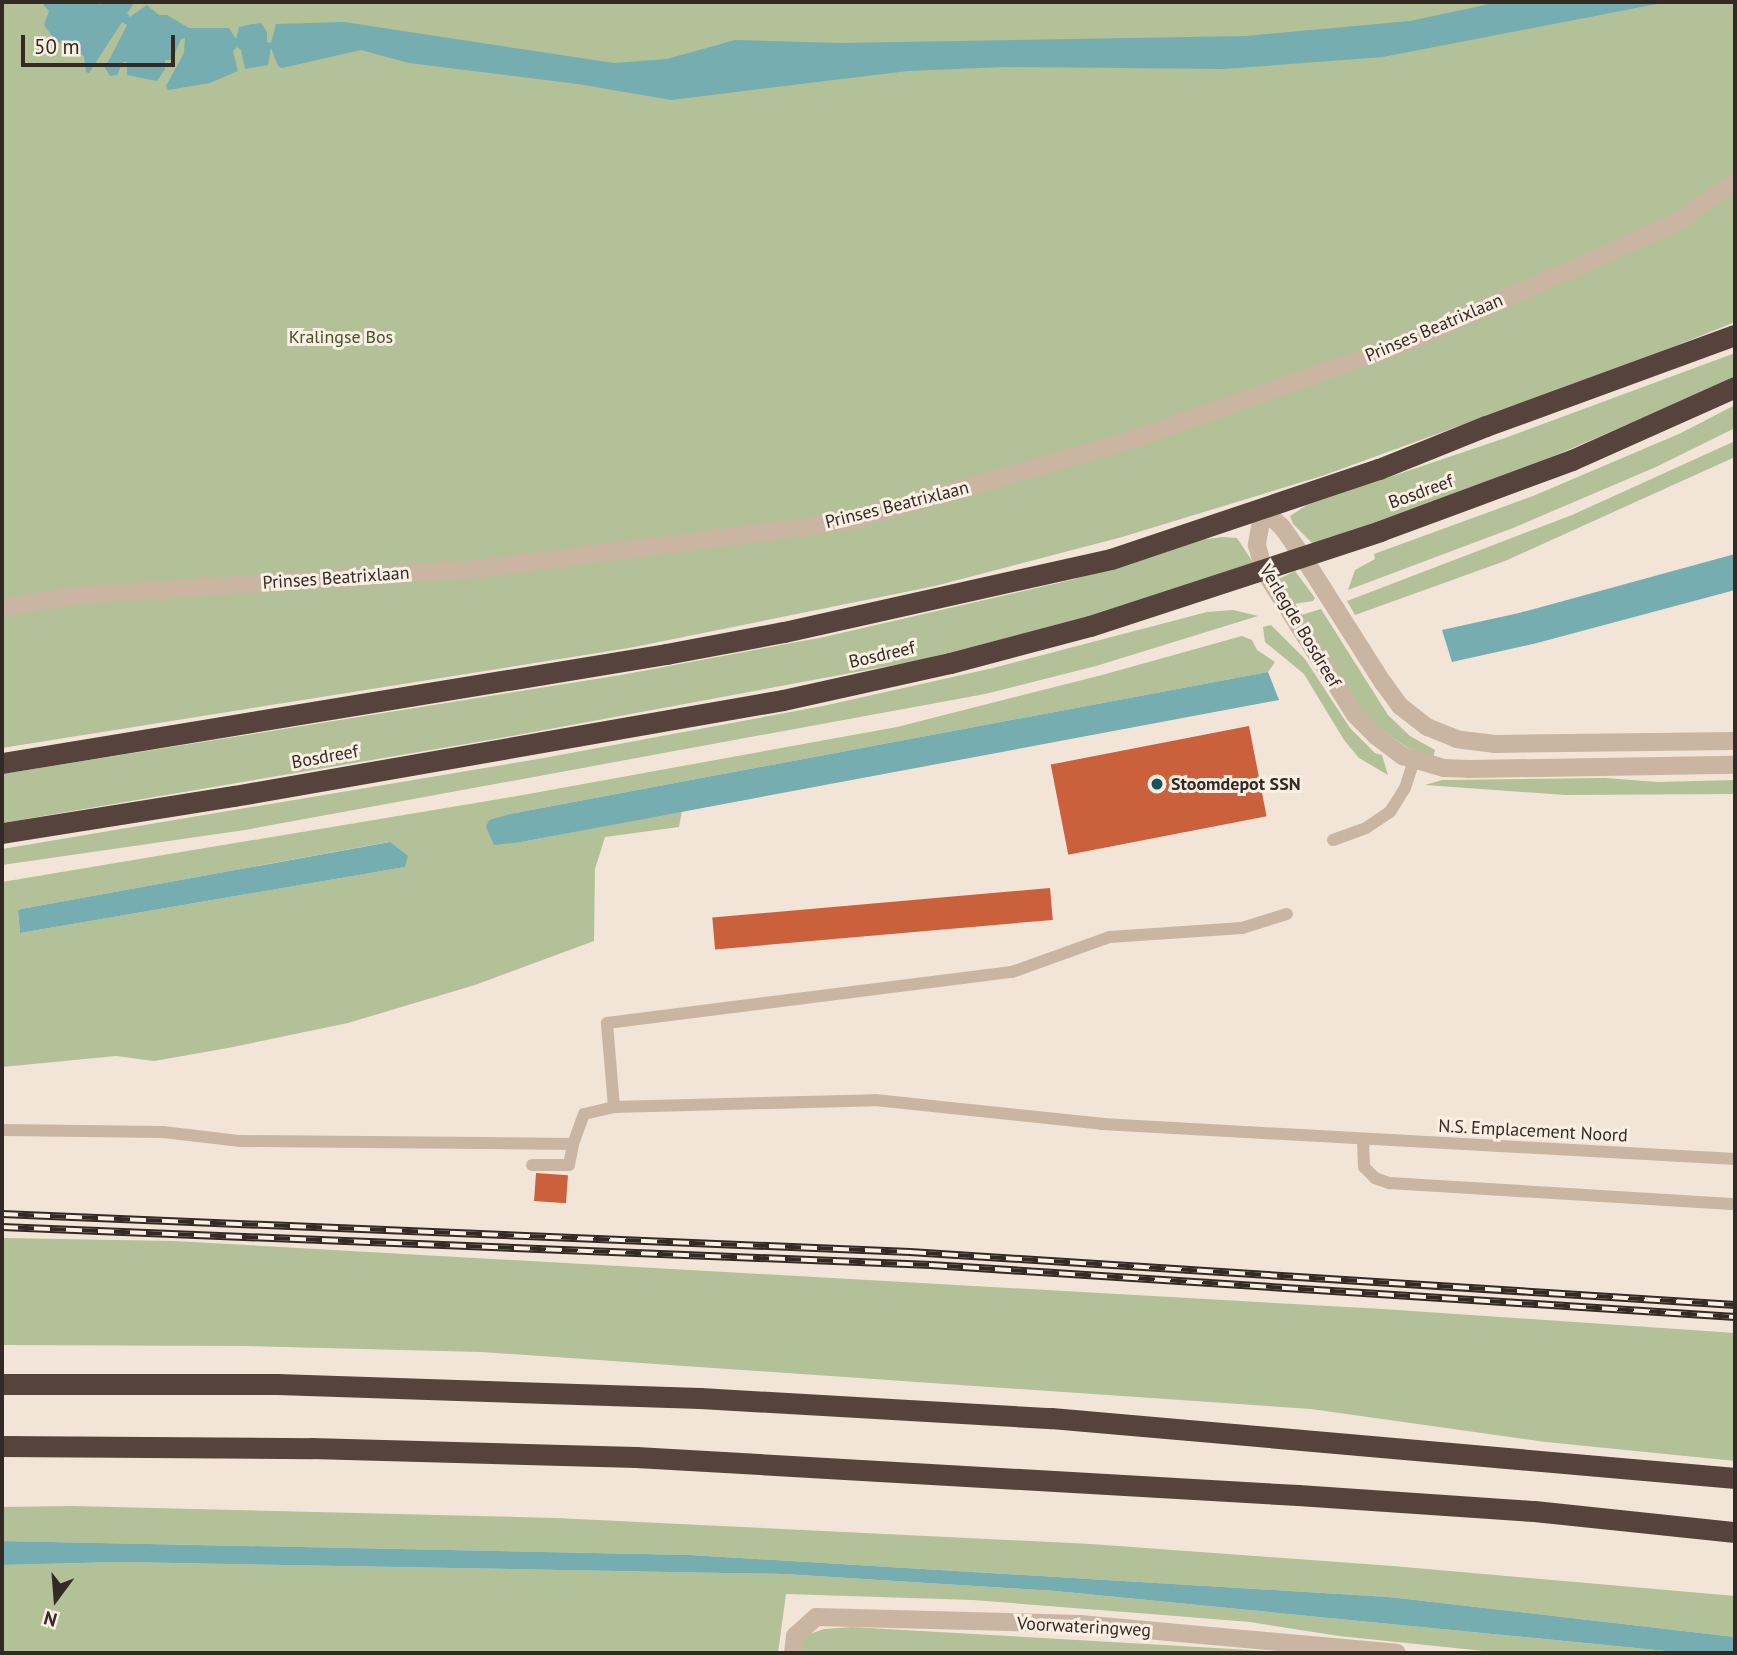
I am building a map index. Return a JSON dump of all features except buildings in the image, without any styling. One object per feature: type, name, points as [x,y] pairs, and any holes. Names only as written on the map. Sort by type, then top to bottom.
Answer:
[{"type":"highway","name":"Bosdreef","points":[[2,763],[784,632],[1111,559],[1263,510],[1735,334]]},
{"type":"highway","name":"Bosdreef","points":[[2,833],[233,796],[783,700],[950,663],[1090,626],[1303,558],[1572,460],[1735,387]]},
{"type":"highway","points":[[2,1384],[276,1384],[714,1399],[1051,1418],[1735,1478]]},
{"type":"highway","points":[[2,1446],[311,1448],[636,1457],[1534,1511],[1735,1532]]},
{"type":"street","name":"Prinses Beatrixlaan","points":[[2,608],[72,596],[479,569],[846,522],[1129,441],[1408,342],[1675,223],[1735,182]]},
{"type":"street","name":"Verlegde Bosdreef","points":[[1263,510],[1282,527],[1389,691],[1412,718],[1427,727],[1457,739],[1495,744],[1735,741]]},
{"type":"street","name":"Verlegde Bosdreef","points":[[1263,510],[1257,545],[1264,570],[1355,715],[1390,748],[1415,761],[1469,769],[1735,765]]},
{"type":"street","name":"Voorwateringweg","points":[[793,1653],[796,1636],[816,1617],[1080,1624],[1397,1653]]},
{"type":"lane","points":[[1333,840],[1366,828],[1390,812],[1405,788],[1415,761]]},
{"type":"lane","points":[[614,1107],[607,1023],[1012,972],[1110,937],[1242,928],[1287,914]]},
{"type":"lane","name":"N.S. Emplacement Noord","points":[[573,1144],[584,1114],[614,1107],[875,1100],[1102,1124],[1735,1159]]},
{"type":"lane","points":[[2,1130],[163,1132],[240,1141],[573,1144],[569,1165],[532,1165]]},
{"type":"lane","points":[[1363,1139],[1364,1167],[1375,1178],[1390,1183],[1735,1204]]},
{"type":"green space","name":"Kralingse Bos","points":[[2,2],[1735,2],[1735,322],[1648,357],[1322,476],[1122,537],[935,586],[629,648],[2,748]]},
{"type":"green space","points":[[1735,353],[1735,378],[1464,495],[1318,549],[1293,524],[1290,516],[1307,505],[1505,438]]},
{"type":"green space","points":[[1735,405],[1735,428],[1656,467],[1513,528],[1348,590],[1355,570],[1375,559],[1374,554],[1533,496],[1681,433]]},
{"type":"green space","points":[[1735,441],[1735,457],[1505,561],[1355,615],[1347,601],[1572,515]]},
{"type":"green space","points":[[1237,538],[1256,567],[1174,595],[921,660],[501,738],[2,823],[2,774],[621,675],[824,637],[1071,580],[1199,540]]},
{"type":"green space","points":[[1295,571],[1315,598],[1313,601],[1294,604],[1279,579]]},
{"type":"green space","points":[[1321,609],[1388,715],[1410,736],[1435,750],[1433,758],[1406,747],[1365,717],[1301,615]]},
{"type":"green space","points":[[1233,610],[1258,616],[1096,666],[985,694],[245,830],[2,865],[2,849],[544,758],[823,706],[993,668],[1207,612]]},
{"type":"green space","points":[[1271,625],[1305,659],[1350,728],[1375,753],[1382,755],[1388,775],[1359,758],[1344,740],[1304,674],[1265,642],[1263,627]]},
{"type":"green space","points":[[1242,636],[1252,640],[1257,650],[1275,662],[1268,672],[515,813],[517,842],[521,842],[682,811],[679,827],[605,837],[595,869],[594,941],[475,985],[348,1023],[154,1061],[116,1056],[2,1067],[2,882],[523,795],[897,727]],"holes":[[[389,842],[405,867],[20,933],[18,912],[21,909]]]},
{"type":"green space","points":[[1605,778],[1658,782],[1735,780],[1735,794],[1565,795],[1425,785],[1442,780]]},
{"type":"green space","points":[[2,1238],[174,1241],[1383,1309],[1735,1333],[1735,1461],[1546,1442],[1311,1409],[481,1352],[245,1346],[2,1345]]},
{"type":"green space","points":[[72,1506],[556,1518],[1091,1544],[1393,1566],[1735,1596],[1735,1637],[1389,1597],[691,1555],[2,1541],[2,1507]]},
{"type":"green space","points":[[119,1562],[784,1574],[1055,1591],[1686,1653],[1503,1653],[1339,1636],[1250,1622],[973,1600],[786,1594],[778,1653],[2,1653],[2,1565]]},
{"type":"green space","points":[[851,1627],[1304,1653],[797,1653],[804,1636],[824,1629]]},
{"type":"water","points":[[41,2],[97,2],[99,5],[104,2],[135,2],[127,13],[130,17],[147,5],[159,15],[167,15],[189,28],[229,28],[236,39],[239,27],[261,23],[267,32],[267,42],[271,43],[276,24],[344,22],[614,63],[667,59],[735,40],[840,43],[1246,36],[1410,21],[1499,2],[1667,2],[1383,57],[1224,69],[1004,67],[908,71],[671,100],[578,84],[409,63],[361,50],[282,68],[278,66],[271,48],[268,65],[245,69],[241,50],[237,47],[233,51],[238,71],[210,83],[168,90],[166,86],[184,53],[185,38],[181,39],[172,60],[165,60],[165,69],[157,81],[127,75],[127,62],[123,62],[117,75],[110,76],[105,68],[127,25],[122,22],[89,73],[86,72],[84,56],[55,40],[44,25],[49,11]]},
{"type":"water","points":[[1735,554],[1735,590],[1537,643],[1452,662],[1442,630],[1519,613]]},
{"type":"water","points":[[1268,672],[1279,700],[521,842],[494,845],[486,827],[489,820],[515,813]]},
{"type":"water","points":[[390,842],[408,856],[405,867],[20,933],[18,911],[21,909]]},
{"type":"water","points":[[2,1541],[691,1555],[1389,1597],[1735,1637],[1735,1653],[1686,1653],[1055,1591],[784,1574],[119,1562],[2,1565]]},
{"type":"railway","points":[[2,1214],[910,1252],[1735,1305]]},
{"type":"railway","points":[[2,1227],[931,1265],[1735,1317]]},
{"type":"place","name":"Stoomdepot SSN","points":[[1157,784]]}]
